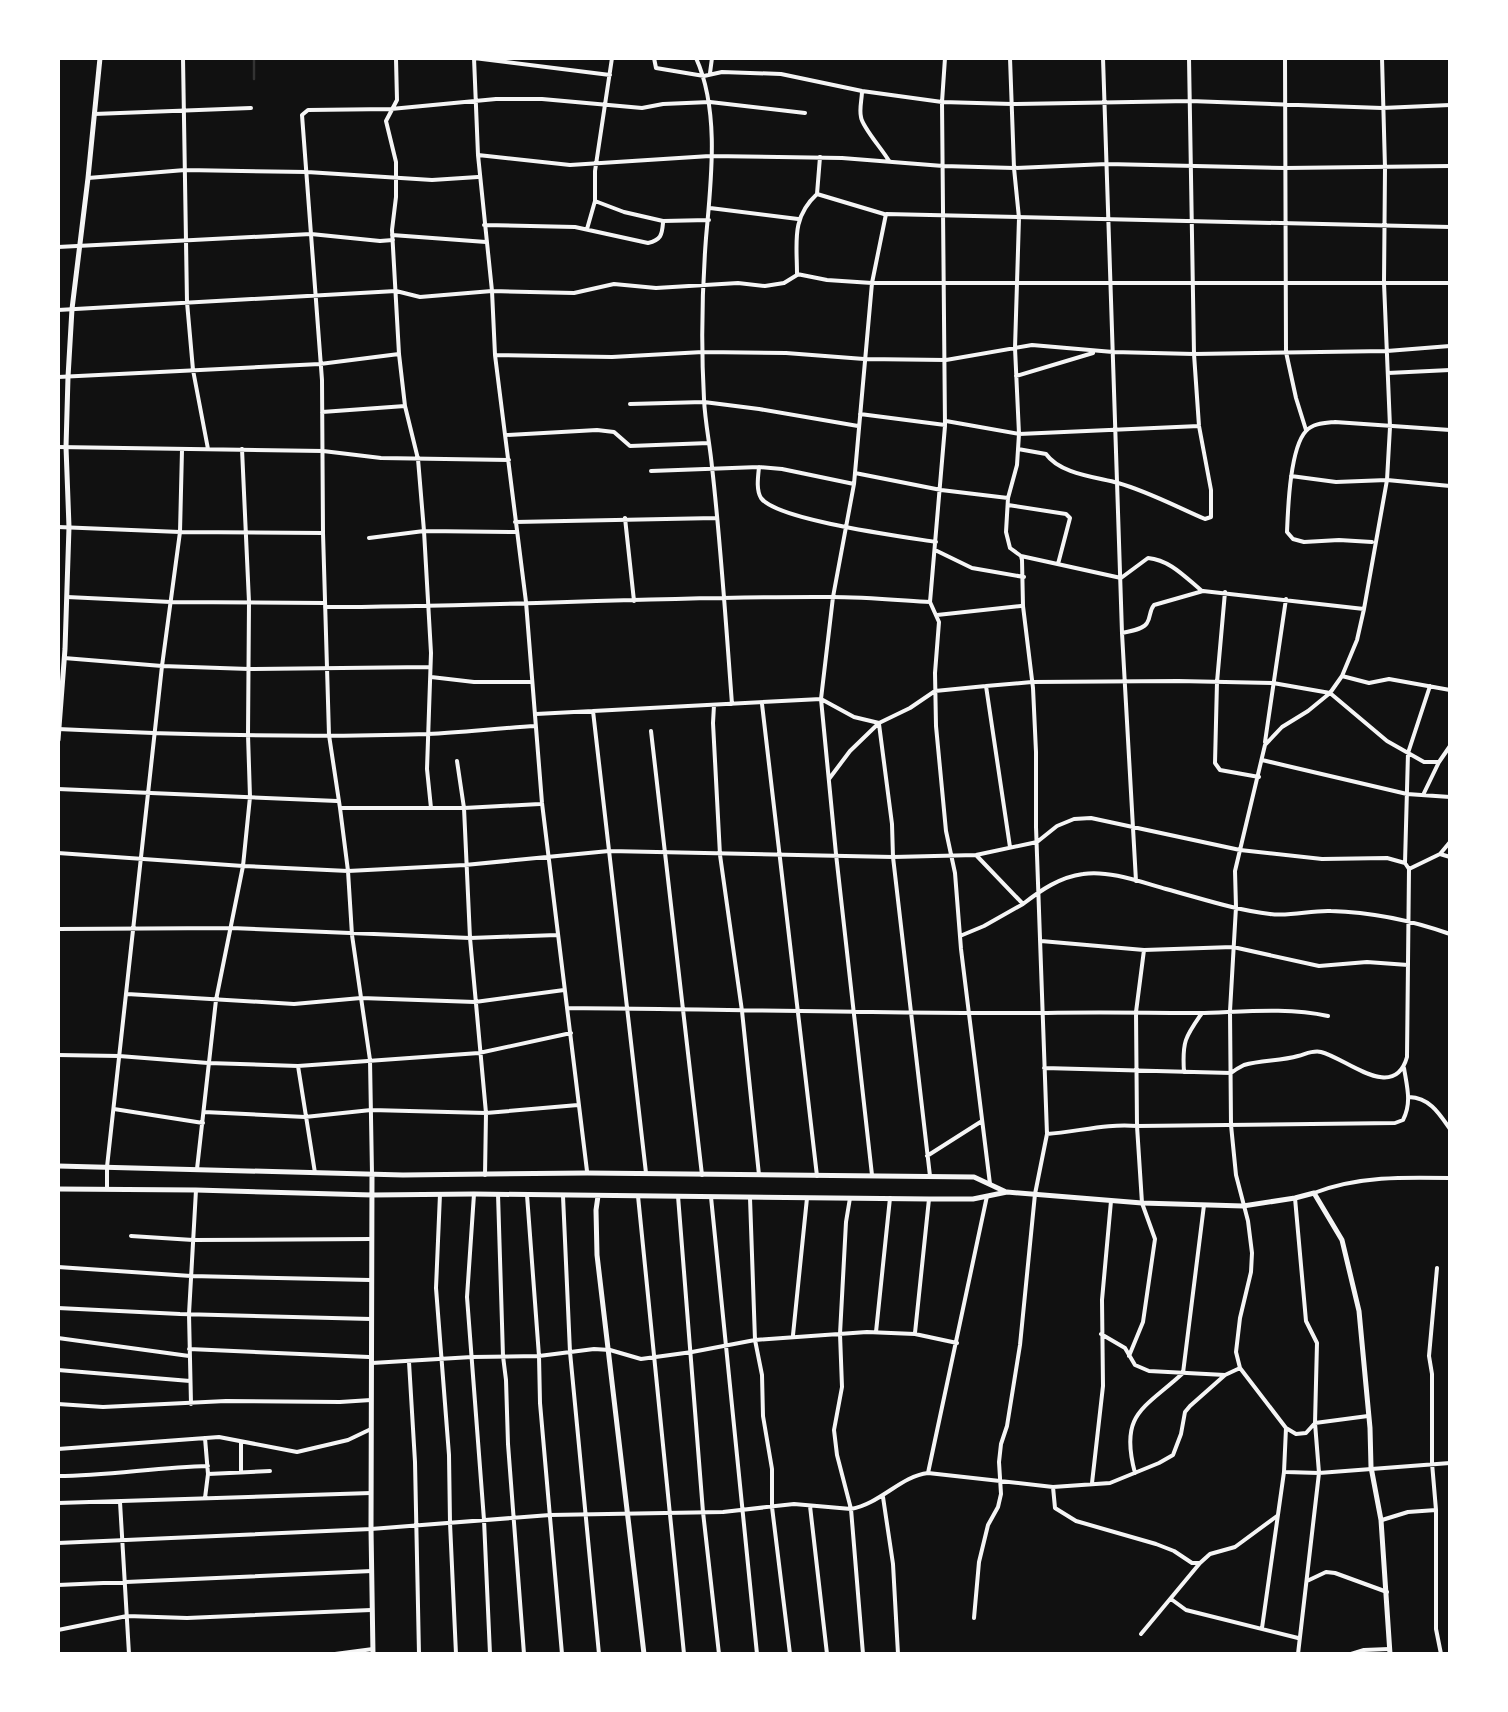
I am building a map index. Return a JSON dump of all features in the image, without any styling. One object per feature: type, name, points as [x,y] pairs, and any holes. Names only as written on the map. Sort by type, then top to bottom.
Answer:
[{"type":"street","points":[[58,740],[67,593],[66,448],[72,309],[100,58]]},
{"type":"street","points":[[183,58],[186,302],[193,370],[208,450]]},
{"type":"street","points":[[431,808],[427,769],[431,666],[424,530],[418,459],[405,406],[399,354],[393,237],[396,179],[386,122],[397,100],[396,58],[474,58],[610,74]]},
{"type":"street","points":[[474,58],[495,356],[526,602],[548,858],[588,1173]]},
{"type":"street","points":[[587,229],[595,201],[596,164],[612,58]]},
{"type":"street","points":[[654,58],[656,68],[707,75],[781,74],[942,102],[1190,101],[1382,108],[1450,105]]},
{"type":"street","points":[[696,58],[707,75]]},
{"type":"street","points":[[712,58],[707,75],[710,208],[704,402],[732,704]]},
{"type":"street","points":[[946,58],[942,102],[945,423],[930,602],[940,630],[936,652],[936,726],[990,1184]]},
{"type":"street","points":[[1010,58],[1018,218],[1018,449],[1008,498],[1007,541],[1022,556],[1121,578],[1148,558],[1157,559],[1170,564],[1203,591]]},
{"type":"street","points":[[1103,58],[1122,634],[1136,881]]},
{"type":"street","points":[[1018,449],[1046,454],[1052,462],[1118,483],[1205,519],[1211,517],[1194,354],[1189,58]]},
{"type":"street","points":[[1285,58],[1286,352],[1306,430]]},
{"type":"street","points":[[1264,745],[1330,692],[1342,676],[1357,640],[1364,609],[1386,480],[1390,427],[1382,58]]},
{"type":"street","points":[[862,91],[863,125],[889,161]]},
{"type":"street","points":[[335,1654],[373,1652],[370,1060],[329,735],[320,364],[302,115],[308,110],[391,109],[496,99],[642,108],[710,102],[805,113]]},
{"type":"street","points":[[94,114],[251,108]]},
{"type":"street","points":[[478,154],[570,165],[710,156],[820,157],[1014,168],[1106,164],[1450,166]]},
{"type":"street","points":[[797,274],[798,218],[817,194],[820,157]]},
{"type":"street","points":[[88,178],[185,170],[432,180],[480,177]]},
{"type":"street","points":[[817,194],[886,214],[1450,227]]},
{"type":"street","points":[[595,201],[663,221],[709,220]]},
{"type":"street","points":[[710,208],[798,218]]},
{"type":"street","points":[[872,1175],[821,699],[833,596],[854,484],[872,283],[886,214]]},
{"type":"street","points":[[484,225],[575,227],[648,244],[662,236],[663,221]]},
{"type":"street","points":[[58,246],[311,234],[380,241],[393,237],[486,242]]},
{"type":"street","points":[[58,310],[396,291],[420,296],[492,291],[574,294],[614,284],[656,288],[738,283],[765,286],[784,283],[797,274],[872,283],[1450,283]]},
{"type":"street","points":[[495,356],[612,357],[703,352],[946,360],[1032,345],[1194,354],[1387,351],[1450,346]]},
{"type":"street","points":[[1016,376],[1098,351]]},
{"type":"street","points":[[58,377],[320,364],[399,354]]},
{"type":"street","points":[[1388,373],[1450,370]]},
{"type":"street","points":[[630,404],[704,402],[859,426]]},
{"type":"street","points":[[322,412],[405,406]]},
{"type":"street","points":[[860,414],[1018,434],[1200,426]]},
{"type":"street","points":[[1374,542],[1304,542],[1287,532],[1291,476],[1306,430],[1335,422],[1450,430]]},
{"type":"street","points":[[506,434],[597,430],[614,432],[630,446],[709,443]]},
{"type":"street","points":[[58,447],[323,451],[381,458],[509,460]]},
{"type":"street","points":[[198,1169],[216,1000],[244,866],[250,797],[249,602],[242,449]]},
{"type":"street","points":[[107,1188],[162,666],[180,532],[182,450]]},
{"type":"street","points":[[758,467],[758,492],[773,508],[847,527],[936,542]]},
{"type":"street","points":[[650,471],[782,468],[854,484]]},
{"type":"street","points":[[855,473],[1008,498]]},
{"type":"street","points":[[1291,476],[1336,482],[1386,480],[1450,486]]},
{"type":"street","points":[[1008,506],[1066,514],[1070,518],[1058,564]]},
{"type":"street","points":[[625,518],[634,601]]},
{"type":"street","points":[[516,522],[716,518]]},
{"type":"street","points":[[58,527],[322,533]]},
{"type":"street","points":[[369,538],[424,530],[516,532]]},
{"type":"street","points":[[934,550],[972,568],[1024,578]]},
{"type":"street","points":[[974,1618],[978,1562],[988,1525],[998,1507],[1001,1444],[1020,1345],[1035,1194],[1047,1134],[1032,682],[1022,556]]},
{"type":"street","points":[[58,590],[171,602],[428,607],[833,596],[930,602]]},
{"type":"street","points":[[1122,634],[1144,627],[1154,605],[1203,591],[1364,609]]},
{"type":"street","points":[[1225,592],[1215,763],[1220,770],[1259,777]]},
{"type":"street","points":[[1286,599],[1259,777],[1235,871],[1231,1125],[1236,1175],[1252,1253],[1236,1352],[1240,1368],[1286,1428],[1296,1434],[1306,1433],[1315,1423],[1368,1416]]},
{"type":"street","points":[[936,616],[1023,606]]},
{"type":"street","points":[[64,658],[249,670],[431,666]]},
{"type":"street","points":[[1342,676],[1369,683],[1389,679],[1450,690]]},
{"type":"street","points":[[430,677],[532,682]]},
{"type":"street","points":[[829,779],[879,723],[935,692],[1032,682],[1273,683],[1330,692],[1387,741],[1424,762],[1439,762]]},
{"type":"street","points":[[986,686],[1010,847]]},
{"type":"street","points":[[1047,1134],[1118,1124],[1402,1120],[1409,1098],[1404,1067],[1408,753],[1430,686]]},
{"type":"street","points":[[536,714],[821,699],[854,717],[879,723]]},
{"type":"street","points":[[762,703],[816,1176]]},
{"type":"street","points":[[714,704],[720,855],[759,1175]]},
{"type":"street","points":[[593,711],[646,1174]]},
{"type":"street","points":[[879,723],[930,1176]]},
{"type":"street","points":[[58,729],[329,735],[430,734],[536,726]]},
{"type":"street","points":[[651,732],[702,1175]]},
{"type":"street","points":[[1424,795],[1450,746]]},
{"type":"street","points":[[1262,760],[1407,794],[1450,797]]},
{"type":"street","points":[[457,761],[464,808],[470,938],[486,1113],[485,1175]]},
{"type":"street","points":[[58,788],[339,801]]},
{"type":"street","points":[[340,808],[542,804]]},
{"type":"street","points":[[58,853],[348,870],[609,851],[976,855],[1038,842],[1057,826],[1091,818],[1240,850],[1322,859],[1387,858],[1407,866],[1440,854],[1450,842]]},
{"type":"street","points":[[1440,854],[1450,858]]},
{"type":"street","points":[[976,855],[1023,904]]},
{"type":"street","points":[[960,936],[1023,904],[1039,891],[1087,873],[1274,915],[1341,912],[1408,922],[1450,934]]},
{"type":"street","points":[[58,928],[231,928],[470,938],[558,935]]},
{"type":"street","points":[[1041,941],[1144,950],[1233,947],[1319,966],[1367,962],[1408,965]]},
{"type":"street","points":[[1128,1356],[1143,1322],[1156,1239],[1142,1204],[1137,1126],[1136,1012],[1144,950]]},
{"type":"street","points":[[127,994],[294,1004],[361,998],[475,1002],[564,990]]},
{"type":"street","points":[[568,1008],[910,1013],[1230,1011],[1328,1016]]},
{"type":"street","points":[[1184,1072],[1186,1035],[1202,1013]]},
{"type":"street","points":[[58,1055],[298,1066],[479,1052],[571,1033]]},
{"type":"street","points":[[1044,1068],[1231,1074],[1240,1066],[1311,1052],[1322,1052],[1380,1078],[1392,1076],[1404,1067]]},
{"type":"street","points":[[298,1066],[315,1172]]},
{"type":"street","points":[[1409,1098],[1422,1098],[1434,1107],[1450,1129]]},
{"type":"street","points":[[204,1112],[305,1117],[371,1110],[486,1113],[578,1105]]},
{"type":"street","points":[[114,1108],[203,1123]]},
{"type":"street","points":[[928,1156],[982,1121]]},
{"type":"street","points":[[58,1166],[372,1174],[974,1177],[1007,1192]]},
{"type":"street","points":[[58,1189],[372,1196],[929,1199],[973,1199],[1007,1192],[1142,1204],[1243,1206],[1375,1178],[1450,1178]]},
{"type":"street","points":[[191,1404],[189,1314],[196,1190]]},
{"type":"street","points":[[1314,1192],[1342,1240],[1358,1311],[1371,1468],[1381,1520],[1387,1592],[1389,1652],[1364,1650],[1352,1654]]},
{"type":"street","points":[[440,1194],[436,1288],[450,1455],[456,1654]]},
{"type":"street","points":[[474,1194],[467,1296],[490,1654]]},
{"type":"street","points":[[498,1194],[503,1356],[524,1654]]},
{"type":"street","points":[[528,1195],[540,1402],[562,1654]]},
{"type":"street","points":[[563,1196],[570,1352],[599,1654]]},
{"type":"street","points":[[598,1196],[597,1254],[644,1654]]},
{"type":"street","points":[[638,1196],[684,1654]]},
{"type":"street","points":[[678,1196],[719,1654]]},
{"type":"street","points":[[928,1473],[987,1196]]},
{"type":"street","points":[[711,1197],[757,1654]]},
{"type":"street","points":[[750,1198],[755,1340],[762,1374],[772,1507],[790,1654]]},
{"type":"street","points":[[793,1336],[807,1198]]},
{"type":"street","points":[[850,1198],[840,1334],[842,1388],[834,1430],[850,1509],[862,1654]]},
{"type":"street","points":[[876,1332],[890,1198]]},
{"type":"street","points":[[1295,1198],[1306,1321],[1316,1343],[1319,1473],[1298,1654]]},
{"type":"street","points":[[915,1334],[929,1199]]},
{"type":"street","points":[[1092,1483],[1103,1386],[1100,1334],[1111,1201]]},
{"type":"street","points":[[1134,1473],[1128,1436],[1132,1422],[1183,1372],[1204,1205]]},
{"type":"street","points":[[130,1236],[193,1240],[371,1239]]},
{"type":"street","points":[[58,1266],[191,1276],[370,1280]]},
{"type":"street","points":[[1437,1268],[1429,1356],[1436,1510],[1436,1629],[1446,1654]]},
{"type":"street","points":[[58,1308],[371,1319]]},
{"type":"street","points":[[58,1338],[189,1353],[409,1362],[610,1350],[640,1359],[755,1340],[876,1332],[915,1334],[957,1343]]},
{"type":"street","points":[[1100,1334],[1125,1348],[1135,1365],[1148,1371],[1225,1375]]},
{"type":"street","points":[[409,1362],[419,1654]]},
{"type":"street","points":[[58,1543],[371,1529],[550,1515],[743,1510],[794,1504],[850,1509],[882,1497],[918,1474],[928,1473],[1053,1487],[1110,1483],[1173,1455],[1185,1412],[1225,1375],[1240,1368]]},
{"type":"street","points":[[58,1370],[190,1381]]},
{"type":"street","points":[[58,1404],[103,1408],[226,1401],[371,1400]]},
{"type":"street","points":[[1262,1628],[1284,1472],[1286,1428]]},
{"type":"street","points":[[58,1449],[205,1438],[296,1452],[348,1440],[371,1429]]},
{"type":"street","points":[[205,1438],[205,1499]]},
{"type":"street","points":[[240,1442],[241,1472]]},
{"type":"street","points":[[1284,1472],[1450,1463]]},
{"type":"street","points":[[58,1476],[208,1466]]},
{"type":"street","points":[[208,1474],[270,1471]]},
{"type":"street","points":[[1053,1487],[1055,1508],[1076,1521],[1174,1550],[1200,1563]]},
{"type":"street","points":[[58,1503],[371,1493]]},
{"type":"street","points":[[882,1497],[893,1564],[898,1654]]},
{"type":"street","points":[[120,1502],[129,1654]]},
{"type":"street","points":[[810,1506],[826,1654]]},
{"type":"street","points":[[1381,1520],[1408,1512],[1436,1510]]},
{"type":"street","points":[[1141,1634],[1210,1554],[1235,1547],[1276,1516]]},
{"type":"street","points":[[58,1585],[372,1571]]},
{"type":"street","points":[[1308,1580],[1326,1572],[1336,1573],[1387,1592]]},
{"type":"street","points":[[1171,1599],[1186,1610],[1300,1639]]},
{"type":"street","points":[[58,1630],[127,1616],[186,1618],[372,1610]]},
{"type":"waterway","points":[[254,58],[254,79]]}]
